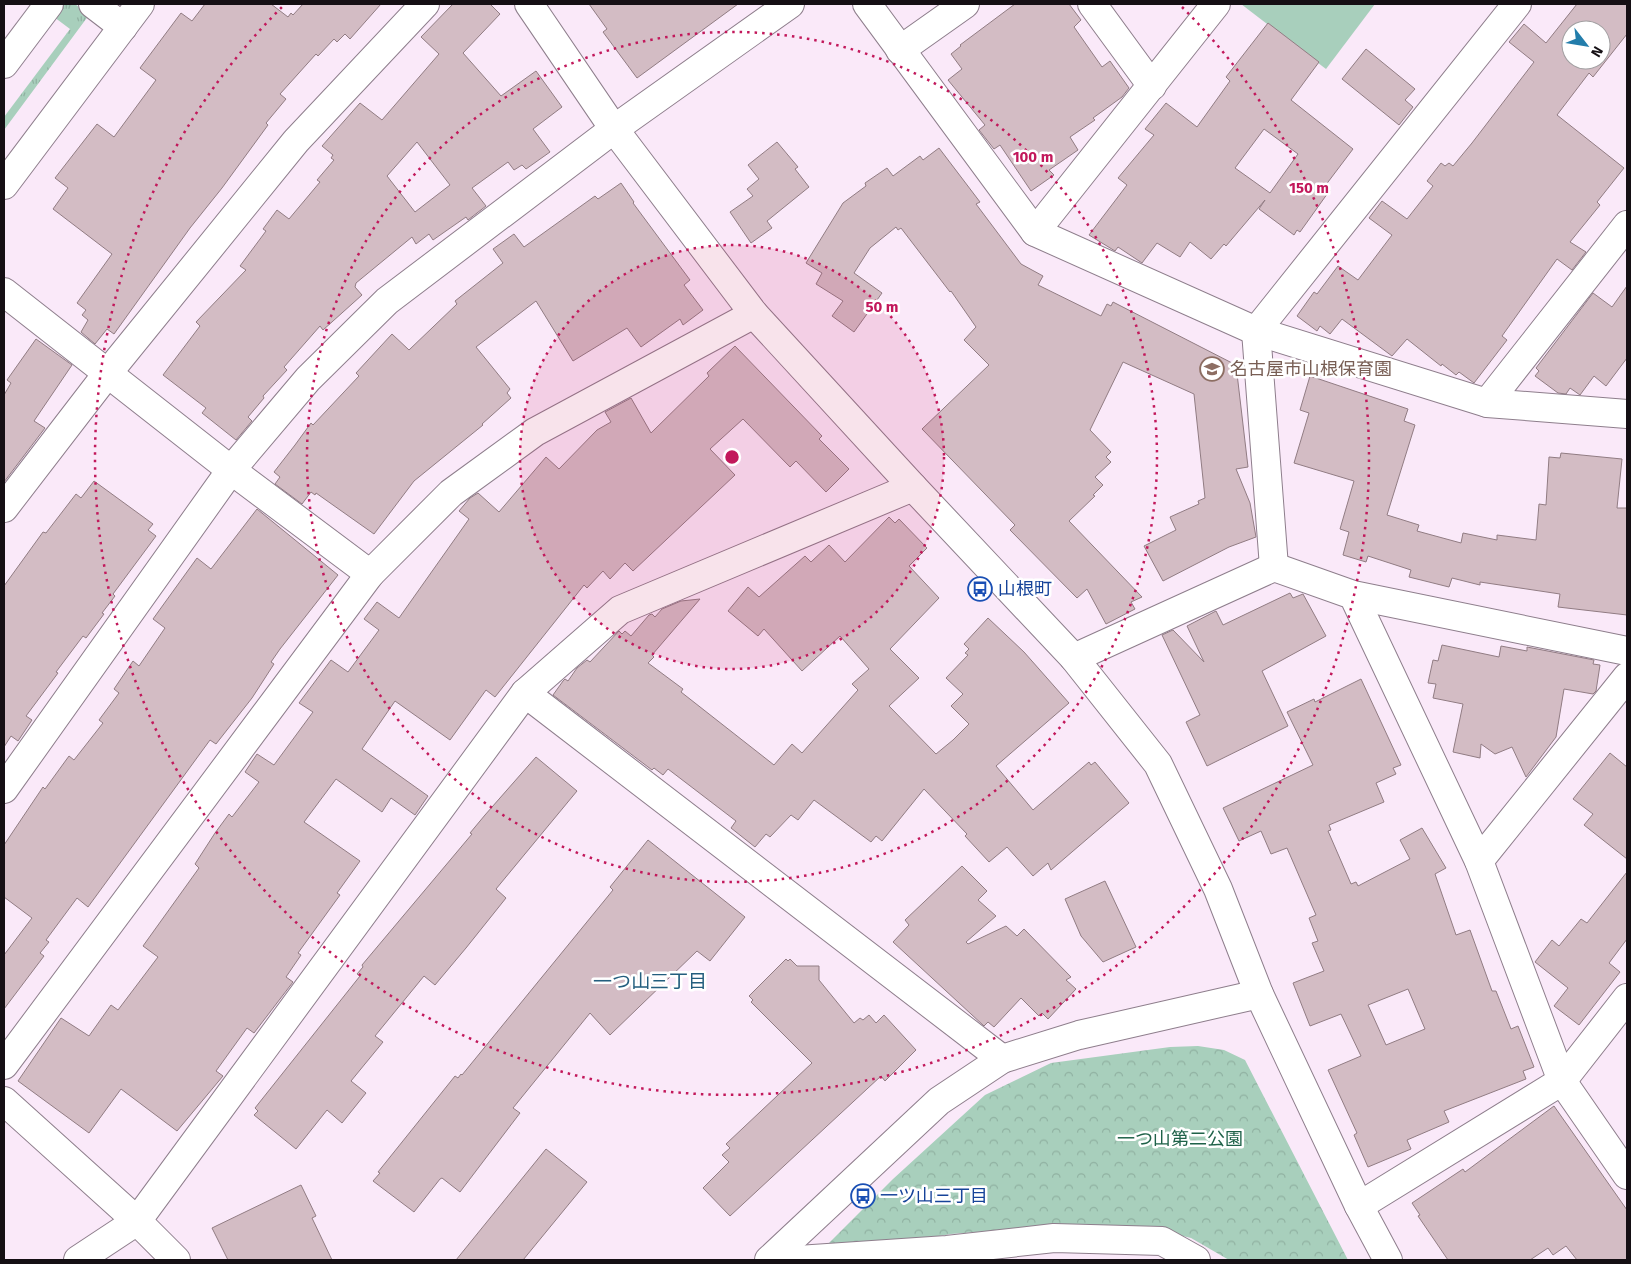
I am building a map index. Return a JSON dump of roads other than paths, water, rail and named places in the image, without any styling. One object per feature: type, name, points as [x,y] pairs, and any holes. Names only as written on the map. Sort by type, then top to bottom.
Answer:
[{"type":"street","points":[[4,64],[49,4]]},
{"type":"street","points":[[93,4],[122,27]]},
{"type":"street","points":[[4,185],[140,4]]},
{"type":"street","points":[[4,508],[106,374],[296,141],[425,4]]},
{"type":"street","points":[[529,4],[614,129],[754,314],[1074,658],[1158,764],[1218,888],[1259,994],[1359,1206],[1388,1260]]},
{"type":"street","points":[[4,789],[231,470],[308,379],[387,301],[614,129],[790,4]]},
{"type":"street","points":[[867,4],[1035,232],[1256,331],[1487,403],[1627,414]]},
{"type":"street","points":[[900,50],[965,4]]},
{"type":"street","points":[[1092,4],[1152,86]]},
{"type":"street","points":[[1035,232],[1216,4]]},
{"type":"street","points":[[1274,567],[1256,331],[1517,4]]},
{"type":"street","points":[[1487,403],[1627,225]]},
{"type":"street","points":[[4,292],[106,374],[370,574]]},
{"type":"street","points":[[4,1065],[370,574],[451,493],[535,432],[754,314]]},
{"type":"street","points":[[78,1260],[137,1221],[525,693],[620,610],[913,487]]},
{"type":"street","points":[[1074,658],[1274,567],[1353,595],[1627,651]]},
{"type":"street","points":[[1353,595],[1479,861],[1562,1081],[1627,1175]]},
{"type":"street","points":[[1479,861],[1627,677]]},
{"type":"street","points":[[525,693],[1002,1059]]},
{"type":"street","points":[[769,1260],[938,1101],[1002,1059],[1079,1035],[1259,994]]},
{"type":"street","points":[[1359,1206],[1562,1081],[1627,998]]},
{"type":"street","points":[[4,1101],[137,1221],[176,1260]]},
{"type":"street","points":[[798,1260],[947,1250],[1054,1238],[1162,1241],[1196,1260]]},
{"type":"place","name":"名古屋市山根保育園","points":[[1212,369]]},
{"type":"place","name":"山根町","points":[[980,589]]},
{"type":"place","name":"一ツ山三丁目","points":[[863,1196]]},
{"type":"district","name":"一つ山三丁目","points":[[650,981]]},
{"type":"park label","name":"一つ山第二公園","points":[[1180,1139]]}]
